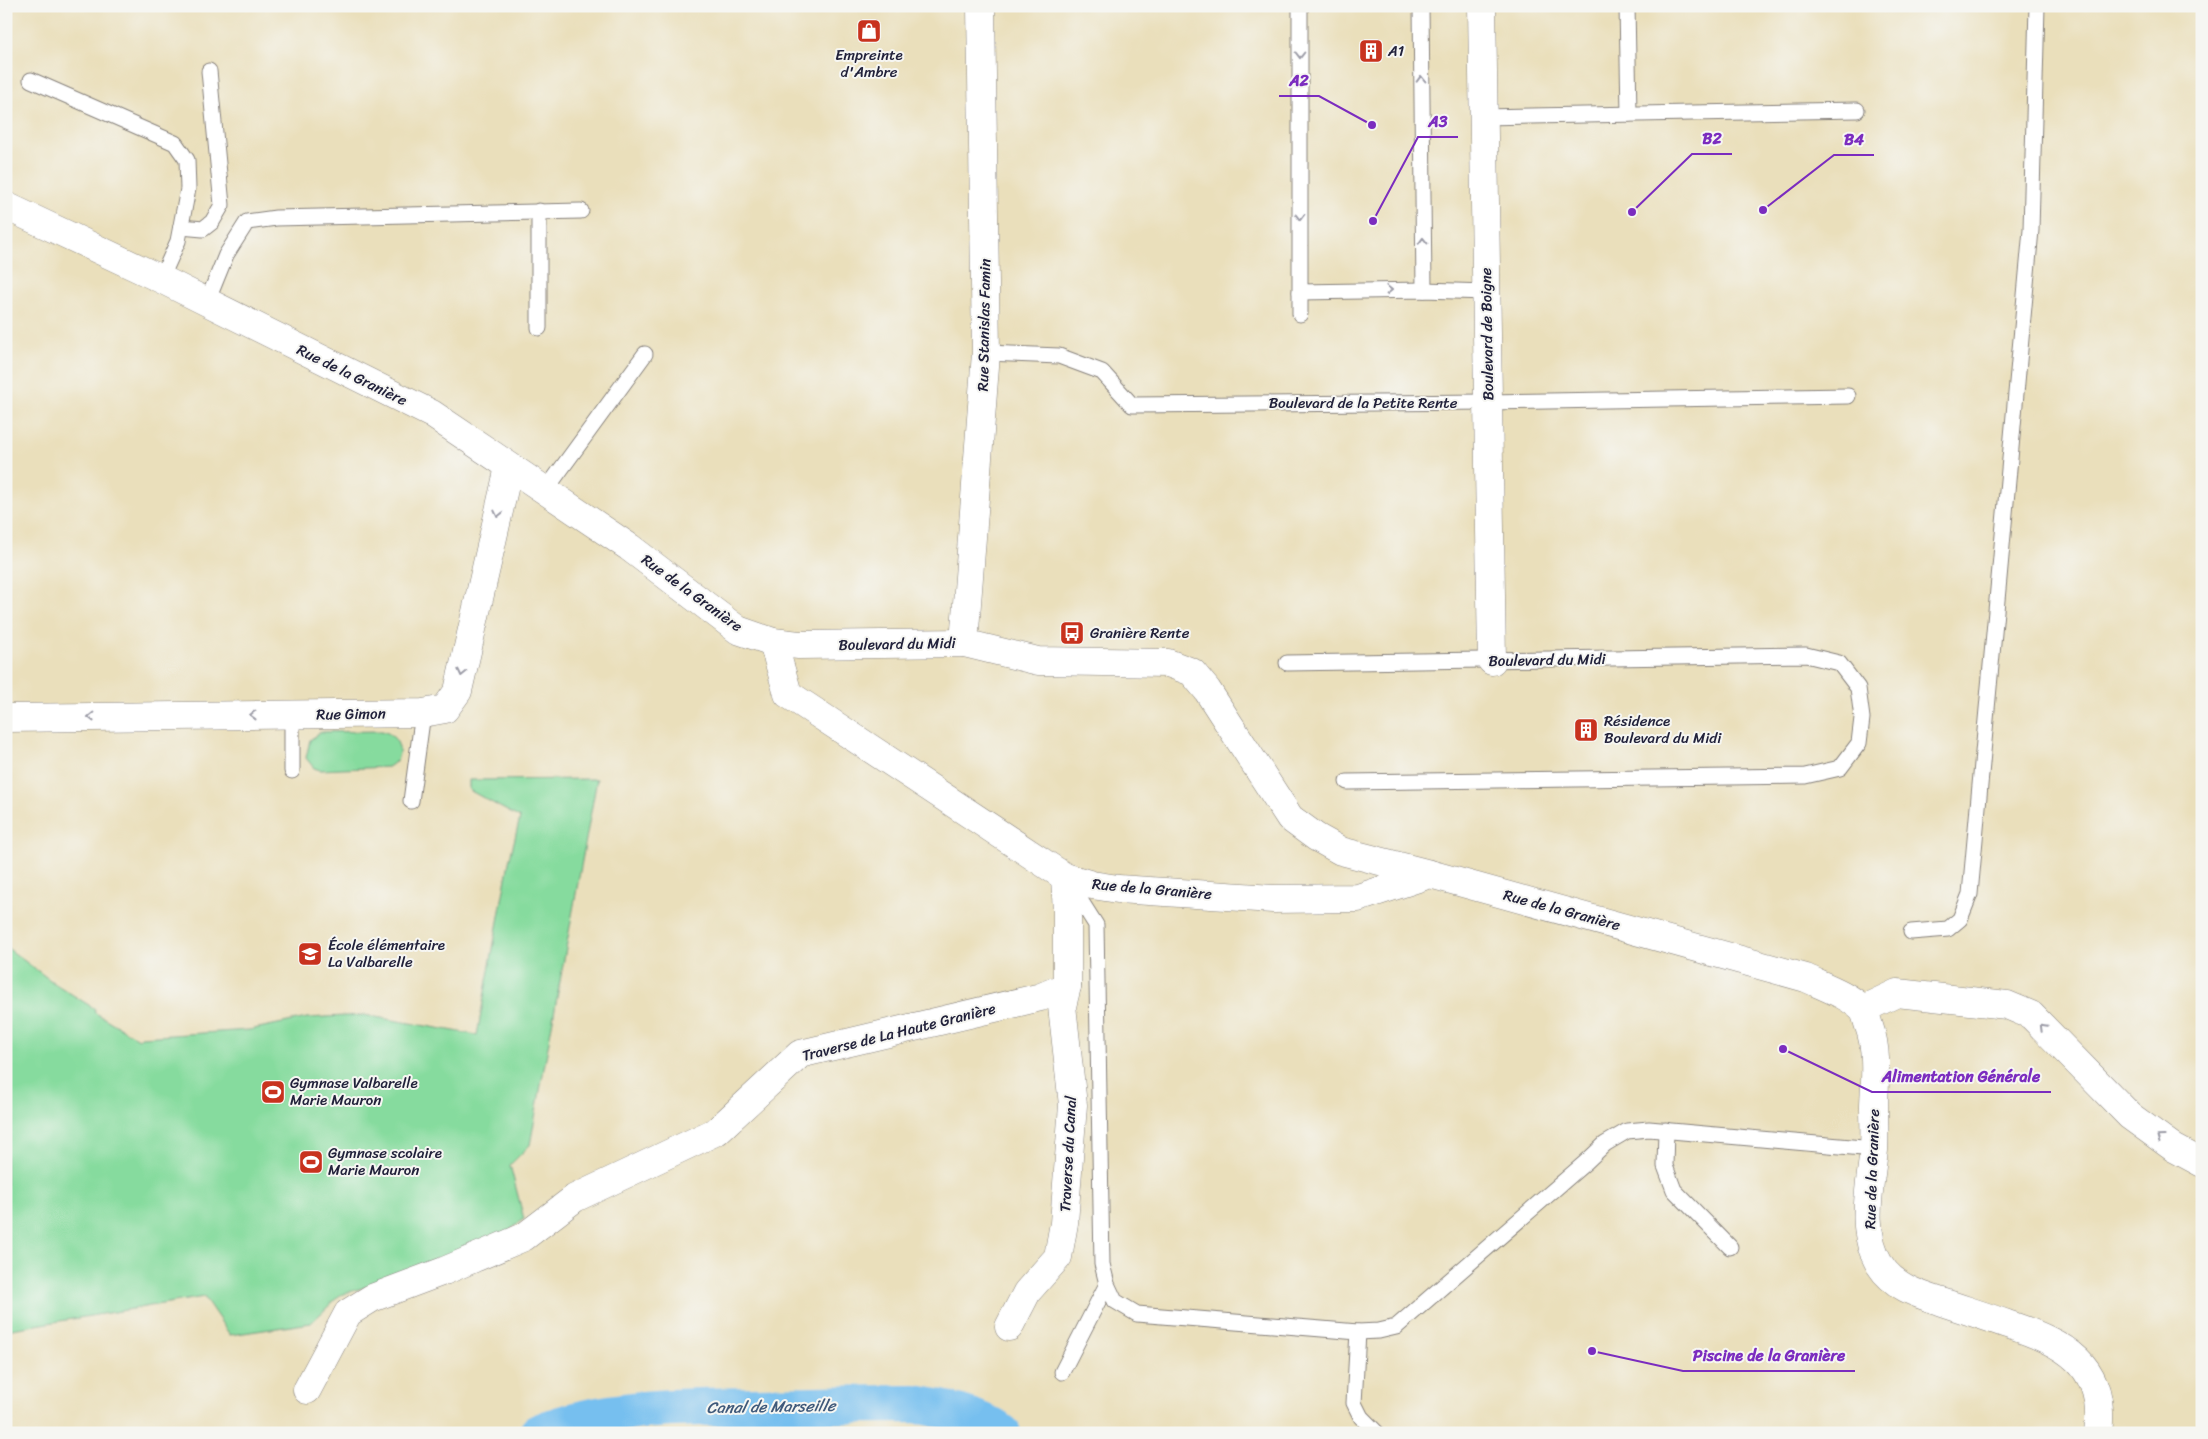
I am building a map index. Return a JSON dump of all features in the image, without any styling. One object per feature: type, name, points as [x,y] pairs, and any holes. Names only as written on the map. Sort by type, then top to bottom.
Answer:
[{"type":"street","name":"Rue Stanislas Famin","points":[[964,643],[986,353],[981,6]]},
{"type":"street","name":"Boulevard de Boigne","points":[[1482,6],[1492,661]]},
{"type":"street","name":"Rue de la Granière","points":[[6,206],[207,302],[432,414],[629,547],[738,630],[773,642],[788,694],[1065,877],[1092,885],[1118,889],[1273,899],[1320,899],[1358,898],[1430,874],[1806,978],[1836,992],[1863,1009],[1872,1034],[1875,1054],[1874,1149],[1868,1187],[1868,1222],[1871,1245],[1880,1266],[1895,1283],[2044,1336],[2070,1352],[2089,1373],[2094,1388],[2100,1421],[2098,1433]]},
{"type":"street","name":"Rue Gimon","points":[[6,718],[423,713],[445,709],[458,691],[508,467]]},
{"type":"street","name":"Boulevard du Midi","points":[[773,642],[798,644],[964,643],[1038,661],[1168,664],[1192,672],[1207,690],[1290,818],[1316,837],[1341,851],[1430,874]]},
{"type":"street","name":"Traverse du Canal","points":[[1009,1327],[1027,1292],[1058,1257],[1064,1223],[1073,1105],[1062,1006],[1066,986],[1067,912],[1065,877]]},
{"type":"street","name":"Traverse de La Haute Granière","points":[[307,1390],[348,1312],[372,1298],[444,1271],[524,1237],[574,1198],[717,1132],[800,1054],[1041,997],[1066,986]]},
{"type":"street","points":[[1863,1009],[1897,992],[2007,1005],[2032,1015],[2130,1116],[2174,1148],[2202,1163]]},
{"type":"lane","points":[[1300,6],[1300,314]]},
{"type":"lane","points":[[1420,6],[1424,290]]},
{"type":"lane","points":[[1627,6],[1630,114]]},
{"type":"lane","points":[[1911,932],[1948,929],[1960,920],[1970,894],[2031,230],[2036,6]]},
{"type":"lane","points":[[181,227],[203,229],[212,222],[222,205],[210,71]]},
{"type":"lane","points":[[31,80],[175,143],[186,160],[188,189],[178,241],[161,280]]},
{"type":"lane","points":[[1484,117],[1857,110]]},
{"type":"lane","points":[[539,328],[540,211]]},
{"type":"lane","points":[[207,302],[226,255],[247,222],[285,218],[581,211]]},
{"type":"lane","points":[[1300,292],[1424,290],[1486,292]]},
{"type":"lane","name":"Boulevard de la Petite Rente","points":[[986,353],[1060,356],[1102,372],[1132,405],[1848,396]]},
{"type":"lane","points":[[545,491],[645,354]]},
{"type":"lane","name":"Boulevard du Midi","points":[[1287,663],[1806,655],[1839,663],[1858,688],[1862,718],[1859,743],[1840,768],[1805,776],[1347,782]]},
{"type":"lane","points":[[411,801],[423,713]]},
{"type":"lane","points":[[292,714],[292,771]]},
{"type":"lane","points":[[1065,877],[1096,925],[1102,1264],[1107,1284],[1115,1301],[1137,1314],[1358,1332],[1379,1331],[1396,1327],[1578,1169],[1604,1144],[1627,1131],[1666,1130],[1874,1149]]},
{"type":"lane","points":[[1666,1130],[1665,1166],[1674,1190],[1730,1247]]},
{"type":"lane","points":[[1062,1372],[1107,1284]]},
{"type":"lane","points":[[1358,1332],[1354,1403],[1361,1417],[1377,1433]]},
{"type":"green space","points":[[382,731],[393,737],[399,747],[398,758],[388,767],[320,770],[314,768],[306,758],[310,740],[320,732]]},
{"type":"green space","name":"Gymnase Valbarelle Marie Mauron","points":[[597,779],[530,1145],[510,1165],[524,1219],[499,1239],[465,1256],[340,1295],[311,1323],[230,1335],[204,1297],[6,1330],[6,947],[54,983],[95,1009],[94,1012],[139,1039],[141,1037],[249,1030],[307,1018],[364,1015],[477,1035],[509,862],[520,818],[469,790],[469,780]]},
{"type":"waterway","name":"Canal de Marseille","points":[[538,1433],[563,1424],[590,1418],[645,1410],[701,1407],[915,1404],[971,1417],[1002,1433]]},
{"type":"place","name":"Empreinte d'Ambre","points":[[869,31]]},
{"type":"place","name":"A1","points":[[1371,51]]},
{"type":"place","name":"A2","points":[[1372,125]]},
{"type":"place","name":"B4","points":[[1763,210]]},
{"type":"place","name":"B2","points":[[1632,212]]},
{"type":"place","name":"A3","points":[[1373,221]]},
{"type":"place","name":"Granière Rente","points":[[1072,633]]},
{"type":"place","name":"Résidence Boulevard du Midi","points":[[1586,730]]},
{"type":"place","name":"École élémentaire La Valbarelle","points":[[310,954]]},
{"type":"place","name":"Alimentation Générale","points":[[1783,1049]]},
{"type":"place","name":"Gymnase Valbarelle Marie Mauron","points":[[273,1092]]},
{"type":"place","name":"Gymnase scolaire Marie Mauron","points":[[311,1162]]},
{"type":"place","name":"Piscine de la Granière","points":[[1592,1351]]}]
